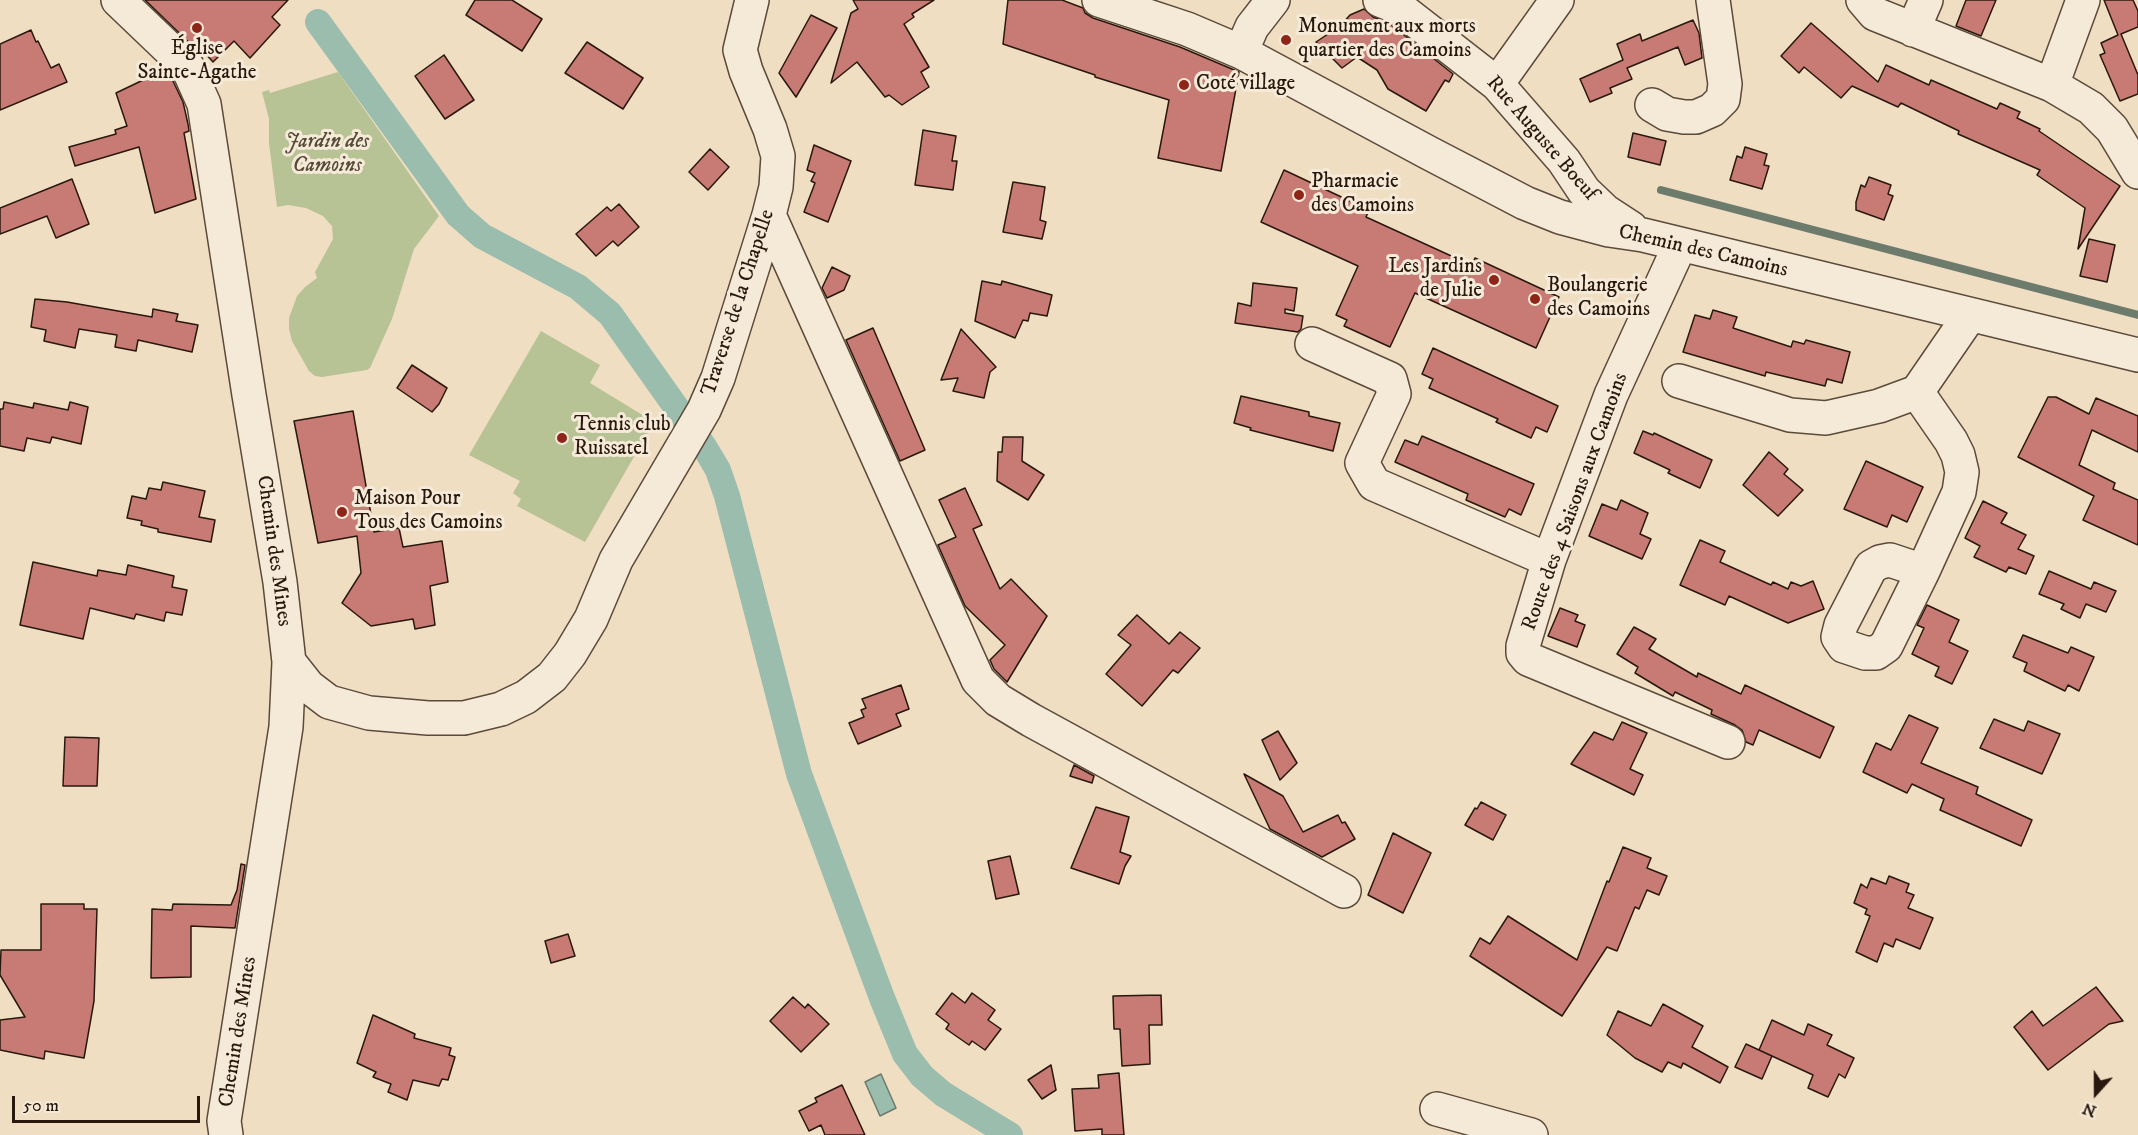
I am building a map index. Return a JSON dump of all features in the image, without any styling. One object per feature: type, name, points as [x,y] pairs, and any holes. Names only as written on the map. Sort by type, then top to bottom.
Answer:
[{"type":"street","name":"Chemin des Mines","points":[[118,0],[187,66],[204,104],[280,582],[289,662],[286,727],[226,1110],[226,1135]]},
{"type":"street","name":"Traverse de la Chapelle","points":[[289,662],[308,686],[329,702],[369,713],[428,718],[464,718],[501,709],[526,697],[552,677],[570,654],[591,619],[616,560],[704,410],[718,378],[769,215],[776,187],[778,156],[740,50],[752,0]]},
{"type":"street","name":"Chemin des Camoins","points":[[1099,0],[1186,29],[1241,52],[1525,203],[1560,217],[2138,355]]},
{"type":"street","points":[[1241,52],[1252,27],[1273,0]]},
{"type":"street","name":"Rue Auguste Boeuf","points":[[1380,0],[1398,7],[1497,84],[1564,161],[1584,191],[1605,212],[1643,235]]},
{"type":"street","points":[[1497,84],[1557,0]]},
{"type":"street","points":[[1652,105],[1666,114],[1696,117],[1712,110],[1723,99],[1725,84],[1713,0]]},
{"type":"street","points":[[1863,0],[1875,14],[2052,85],[2091,108],[2112,129],[2138,172]]},
{"type":"street","points":[[1913,30],[1926,0]]},
{"type":"street","points":[[2052,85],[2083,0]]},
{"type":"street","points":[[1560,217],[1570,216],[1579,209],[1584,191]]},
{"type":"street","points":[[769,215],[978,681],[998,700],[1031,720],[1344,891]]},
{"type":"street","name":"Route des 4 Saisons aux Camoins","points":[[1680,245],[1611,395],[1549,560],[1523,646],[1523,653],[1528,659],[1728,742]]},
{"type":"street","points":[[1679,381],[1790,415],[1826,418],[1879,406],[1917,392],[1970,315]]},
{"type":"street","points":[[1312,344],[1390,379],[1394,394],[1362,463],[1374,484],[1549,560]]},
{"type":"street","points":[[1917,392],[1951,441],[1958,455],[1962,472],[1959,492],[1923,571]]},
{"type":"street","points":[[1437,1109],[1532,1135]]},
{"type":"green space","name":"Jardin des Camoins","points":[[338,72],[439,216],[414,249],[392,319],[370,368],[322,377],[315,376],[309,371],[292,341],[289,318],[297,296],[317,278],[315,272],[333,239],[332,226],[323,216],[306,208],[288,205],[277,207],[269,143],[269,119],[262,92],[269,90],[270,93]]},
{"type":"green space","name":"Tennis club Ruissatel","points":[[541,331],[600,365],[590,383],[654,422],[585,542],[517,506],[521,499],[513,493],[520,481],[469,455]]},
{"type":"shaded area","points":[[881,1074],[896,1108],[880,1116],[865,1082]]},
{"type":"building","points":[[145,0],[288,0],[272,17],[280,25],[250,58],[234,41],[213,62],[204,52],[201,54]]},
{"type":"building","points":[[475,0],[512,0],[542,19],[522,51],[466,15]]},
{"type":"building","points":[[853,0],[934,0],[912,14],[914,17],[904,24],[929,67],[921,72],[929,87],[902,105],[889,95],[885,97],[857,62],[831,83],[851,13],[858,9]]},
{"type":"building","name":"Coté village","points":[[1008,0],[1062,0],[1083,8],[1085,13],[1093,18],[1180,47],[1239,72],[1221,171],[1158,158],[1169,100],[1095,77],[1095,75],[1003,44]]},
{"type":"building","points":[[1966,0],[1996,0],[1981,36],[1956,26]]},
{"type":"building","points":[[2104,0],[2133,0],[2138,11],[2138,27],[2121,34],[2138,75],[2138,94],[2120,101],[2100,55],[2105,53],[2101,43],[2118,35]]},
{"type":"building","points":[[1364,9],[1373,17],[1389,23],[1453,74],[1449,82],[1445,80],[1426,111],[1388,89],[1377,70],[1357,57],[1342,68],[1316,42],[1340,26],[1350,15]]},
{"type":"building","points":[[811,15],[837,28],[796,97],[779,73]]},
{"type":"building","points":[[1693,20],[1699,33],[1702,58],[1685,65],[1678,47],[1627,68],[1632,79],[1610,88],[1612,93],[1590,102],[1580,79],[1623,60],[1617,44],[1640,34],[1642,41]]},
{"type":"building","points":[[1811,23],[1878,82],[1886,65],[1929,85],[1931,80],[1997,109],[2000,103],[2020,112],[2017,118],[2040,129],[2039,131],[2120,186],[2078,249],[2085,208],[2037,175],[2040,170],[1958,134],[1959,131],[1901,103],[1898,107],[1852,86],[1841,98],[1804,67],[1799,73],[1781,56]]},
{"type":"building","points":[[31,30],[51,68],[59,64],[67,82],[0,110],[0,44]]},
{"type":"building","points":[[587,42],[643,78],[623,109],[565,73]]},
{"type":"building","points":[[444,55],[474,100],[445,119],[415,76]]},
{"type":"building","points":[[164,70],[171,77],[183,102],[189,131],[184,133],[196,199],[155,213],[139,147],[75,166],[69,147],[116,134],[115,130],[127,126],[116,93]]},
{"type":"building","points":[[923,130],[956,136],[952,161],[957,161],[953,190],[915,185]]},
{"type":"building","points":[[1633,133],[1666,141],[1660,165],[1628,157]]},
{"type":"building","points":[[814,145],[851,161],[828,222],[804,212],[815,183],[811,181],[815,173],[807,170]]},
{"type":"building","points":[[1745,147],[1767,154],[1764,165],[1769,166],[1762,189],[1730,180],[1737,156],[1742,158]]},
{"type":"building","points":[[710,149],[729,167],[708,190],[689,172]]},
{"type":"building","points":[[1284,170],[1369,210],[1366,217],[1471,265],[1475,258],[1559,297],[1536,348],[1415,293],[1390,347],[1344,326],[1347,320],[1336,315],[1358,266],[1261,222]]},
{"type":"building","points":[[1869,177],[1891,185],[1888,194],[1893,196],[1884,220],[1856,210],[1861,185],[1865,187]]},
{"type":"building","points":[[72,179],[89,224],[56,238],[47,216],[0,234],[0,208]]},
{"type":"building","points":[[1013,182],[1045,187],[1040,220],[1046,222],[1042,239],[1003,232]]},
{"type":"building","points":[[619,204],[639,227],[618,246],[613,241],[596,256],[576,234],[607,207],[611,211]]},
{"type":"building","points":[[2089,239],[2115,245],[2107,282],[2080,276]]},
{"type":"building","points":[[832,267],[850,276],[844,290],[827,298],[822,288]]},
{"type":"building","points":[[982,281],[1001,285],[1002,281],[1052,295],[1047,316],[1030,313],[1028,321],[1023,320],[1015,338],[975,321]]},
{"type":"building","points":[[1253,283],[1297,288],[1294,311],[1285,309],[1285,313],[1303,316],[1301,329],[1298,332],[1235,323],[1238,303],[1251,306]]},
{"type":"building","points":[[35,299],[67,302],[152,317],[153,309],[178,314],[176,321],[198,325],[192,352],[138,340],[136,351],[115,347],[117,335],[79,329],[75,348],[44,341],[46,330],[31,327]]},
{"type":"building","points":[[1713,310],[1737,317],[1733,328],[1791,347],[1793,341],[1804,344],[1806,340],[1850,352],[1842,383],[1827,379],[1825,386],[1766,372],[1765,376],[1683,352],[1695,315],[1710,319]]},
{"type":"building","points":[[873,328],[925,450],[900,461],[846,340]]},
{"type":"building","points":[[961,329],[996,367],[990,372],[984,398],[953,391],[958,378],[941,380]]},
{"type":"building","points":[[1433,348],[1558,406],[1547,432],[1536,427],[1531,438],[1496,422],[1498,419],[1429,388],[1433,379],[1422,374]]},
{"type":"building","points":[[412,365],[447,388],[432,412],[397,388]]},
{"type":"building","points":[[1241,396],[1309,412],[1309,416],[1340,423],[1333,451],[1250,430],[1251,428],[1234,423]]},
{"type":"building","points":[[2048,397],[2056,397],[2089,414],[2096,398],[2138,416],[2138,452],[2092,430],[2079,465],[2115,483],[2113,489],[2138,500],[2138,545],[2083,520],[2094,496],[2018,457]]},
{"type":"building","points":[[4,402],[33,408],[34,403],[68,410],[70,402],[88,407],[81,444],[52,437],[50,443],[27,438],[24,451],[0,446],[0,409],[3,409]]},
{"type":"building","points":[[353,411],[374,532],[399,528],[403,547],[442,541],[448,582],[430,586],[435,625],[415,629],[413,619],[371,626],[342,603],[361,573],[357,536],[318,543],[294,421]]},
{"type":"building","points":[[1643,431],[1653,435],[1654,433],[1712,460],[1700,488],[1668,473],[1670,470],[1634,453]]},
{"type":"building","points":[[1422,436],[1534,484],[1521,515],[1509,509],[1505,517],[1466,500],[1468,494],[1395,462],[1405,440],[1418,445]]},
{"type":"building","points":[[1003,437],[1023,437],[1022,461],[1044,475],[1028,500],[997,481],[998,452],[1002,452]]},
{"type":"building","points":[[1769,452],[1788,469],[1784,474],[1803,490],[1778,516],[1743,485]]},
{"type":"building","points":[[1866,461],[1923,487],[1907,522],[1892,515],[1887,527],[1844,509]]},
{"type":"building","points":[[163,482],[205,491],[199,517],[215,520],[211,542],[158,532],[158,529],[141,525],[142,521],[127,518],[132,496],[146,499],[149,488],[161,490]]},
{"type":"building","points":[[965,488],[982,525],[973,529],[1000,589],[1011,579],[1047,616],[1007,682],[994,669],[990,660],[1005,645],[965,606],[938,545],[956,537],[939,500]]},
{"type":"building","points":[[1621,500],[1648,513],[1640,534],[1651,539],[1642,559],[1589,536],[1602,504],[1617,510]]},
{"type":"building","points":[[1983,501],[2007,513],[2001,523],[2026,535],[2018,549],[2034,556],[2026,574],[2009,567],[2006,572],[1974,557],[1980,546],[1965,538]]},
{"type":"building","points":[[1700,540],[1725,551],[1720,562],[1771,585],[1773,582],[1788,589],[1791,582],[1801,586],[1813,581],[1824,609],[1788,623],[1729,596],[1725,605],[1680,585]]},
{"type":"building","points":[[33,562],[97,576],[98,570],[126,575],[128,565],[174,576],[172,587],[187,590],[182,615],[166,612],[164,621],[136,614],[134,619],[90,608],[83,639],[20,625]]},
{"type":"building","points":[[2049,571],[2091,589],[2094,582],[2116,591],[2106,612],[2086,604],[2080,618],[2061,609],[2064,604],[2039,594]]},
{"type":"building","points":[[1927,605],[1959,620],[1949,642],[1968,651],[1952,684],[1935,676],[1939,667],[1912,654],[1924,628],[1917,625]]},
{"type":"building","points":[[1560,608],[1578,615],[1575,621],[1585,625],[1577,647],[1548,636]]},
{"type":"building","points":[[1137,615],[1169,644],[1180,632],[1200,648],[1178,673],[1173,670],[1142,706],[1106,674],[1131,645],[1118,635]]},
{"type":"building","points":[[1634,627],[1656,639],[1649,649],[1697,677],[1698,673],[1741,694],[1745,685],[1834,727],[1820,758],[1759,730],[1753,745],[1746,742],[1742,730],[1711,714],[1712,710],[1675,692],[1673,696],[1635,673],[1638,667],[1617,654]]},
{"type":"building","points":[[2023,635],[2068,653],[2071,647],[2094,657],[2079,691],[2068,685],[2065,691],[2024,671],[2027,663],[2013,657]]},
{"type":"building","points":[[901,685],[909,709],[896,714],[901,726],[858,744],[849,723],[864,717],[861,710],[866,708],[862,699]]},
{"type":"building","points":[[1909,715],[1938,728],[1921,763],[1978,787],[1976,794],[2032,820],[2021,846],[1940,810],[1944,799],[1912,784],[1907,793],[1863,772],[1876,743],[1891,750]]},
{"type":"building","points":[[1994,719],[2024,731],[2028,721],[2060,734],[2042,774],[1980,748]]},
{"type":"building","points":[[1622,722],[1647,733],[1630,769],[1643,775],[1634,795],[1571,764],[1594,732],[1613,740]]},
{"type":"building","points":[[1278,731],[1297,763],[1280,780],[1262,740]]},
{"type":"building","points":[[65,737],[99,738],[97,786],[63,786]]},
{"type":"building","points":[[1074,765],[1094,776],[1092,783],[1070,776]]},
{"type":"building","points":[[1244,774],[1283,796],[1303,832],[1338,815],[1355,839],[1322,857],[1270,829]]},
{"type":"building","points":[[1481,802],[1506,815],[1493,840],[1465,825]]},
{"type":"building","points":[[1096,807],[1129,817],[1120,852],[1131,856],[1119,884],[1071,868]]},
{"type":"building","points":[[1393,833],[1431,853],[1403,913],[1368,895]]},
{"type":"building","points":[[1623,847],[1651,858],[1647,868],[1667,876],[1659,895],[1647,890],[1639,909],[1635,907],[1617,951],[1607,947],[1562,1016],[1470,956],[1480,938],[1490,944],[1508,916],[1577,960],[1607,881],[1609,882]]},
{"type":"building","points":[[1010,856],[1019,894],[996,899],[988,861]]},
{"type":"building","points":[[241,864],[245,865],[235,928],[191,926],[191,977],[151,978],[152,909],[172,910],[173,904],[231,905],[237,890]]},
{"type":"building","points":[[1889,876],[1909,884],[1906,892],[1914,895],[1908,908],[1933,918],[1920,949],[1896,939],[1893,947],[1884,943],[1877,962],[1856,952],[1870,916],[1865,914],[1867,909],[1854,903],[1861,884],[1867,888],[1871,878],[1886,884]]},
{"type":"building","points":[[41,904],[84,904],[84,909],[97,909],[94,1001],[84,1058],[45,1051],[44,1059],[0,1050],[0,1020],[25,1017],[0,975],[1,950],[41,950]]},
{"type":"building","points":[[568,934],[575,956],[551,963],[545,941]]},
{"type":"building","points":[[2096,987],[2123,1021],[2109,1024],[2048,1070],[2014,1027],[2032,1011],[2043,1026]]},
{"type":"building","points":[[952,993],[965,1003],[972,993],[995,1010],[988,1020],[1001,1029],[985,1050],[972,1041],[969,1045],[946,1029],[949,1024],[936,1014]]},
{"type":"building","points":[[1161,995],[1162,1025],[1149,1025],[1150,1064],[1122,1066],[1120,1029],[1114,1029],[1113,996]]},
{"type":"building","points":[[793,997],[805,1008],[808,1004],[829,1024],[801,1052],[770,1021]]},
{"type":"building","points":[[1663,1004],[1703,1026],[1692,1047],[1728,1067],[1720,1083],[1683,1063],[1681,1068],[1668,1062],[1662,1072],[1635,1058],[1607,1035],[1618,1011],[1651,1026]]},
{"type":"building","points":[[373,1015],[415,1034],[414,1038],[451,1048],[449,1055],[455,1057],[448,1080],[442,1079],[439,1086],[413,1080],[407,1100],[388,1092],[391,1084],[373,1077],[376,1072],[357,1063]]},
{"type":"building","points":[[1772,1020],[1804,1035],[1808,1024],[1832,1035],[1827,1045],[1854,1058],[1845,1078],[1839,1074],[1828,1097],[1808,1088],[1813,1075],[1759,1050]]},
{"type":"building","points":[[1746,1044],[1772,1056],[1762,1079],[1735,1067]]},
{"type":"building","points":[[1051,1065],[1056,1090],[1042,1099],[1028,1080]]},
{"type":"building","points":[[1119,1073],[1124,1135],[1102,1135],[1102,1129],[1075,1131],[1072,1089],[1099,1088],[1098,1075]]},
{"type":"building","points":[[842,1085],[865,1135],[825,1135],[821,1125],[809,1131],[799,1111],[817,1102],[815,1098]]},
{"type":"waterway","points":[[318,22],[458,215],[482,236],[578,287],[610,314],[705,448],[718,470],[727,496],[799,774],[905,1054],[922,1076],[943,1094],[1010,1135]]},
{"type":"waterway","points":[[1661,190],[2138,315]]},
{"type":"place","name":"Église Sainte-Agathe","points":[[197,28]]},
{"type":"place","name":"Monument aux morts quartier des Camoins","points":[[1286,40]]},
{"type":"place","name":"Coté village","points":[[1184,85]]},
{"type":"place","name":"Pharmacie des Camoins","points":[[1299,195]]},
{"type":"place","name":"Les Jardins de Julie","points":[[1494,280]]},
{"type":"place","name":"Boulangerie des Camoins","points":[[1535,299]]},
{"type":"place","name":"Tennis club Ruissatel","points":[[562,438]]},
{"type":"place","name":"Maison Pour Tous des Camoins","points":[[342,512]]}]
